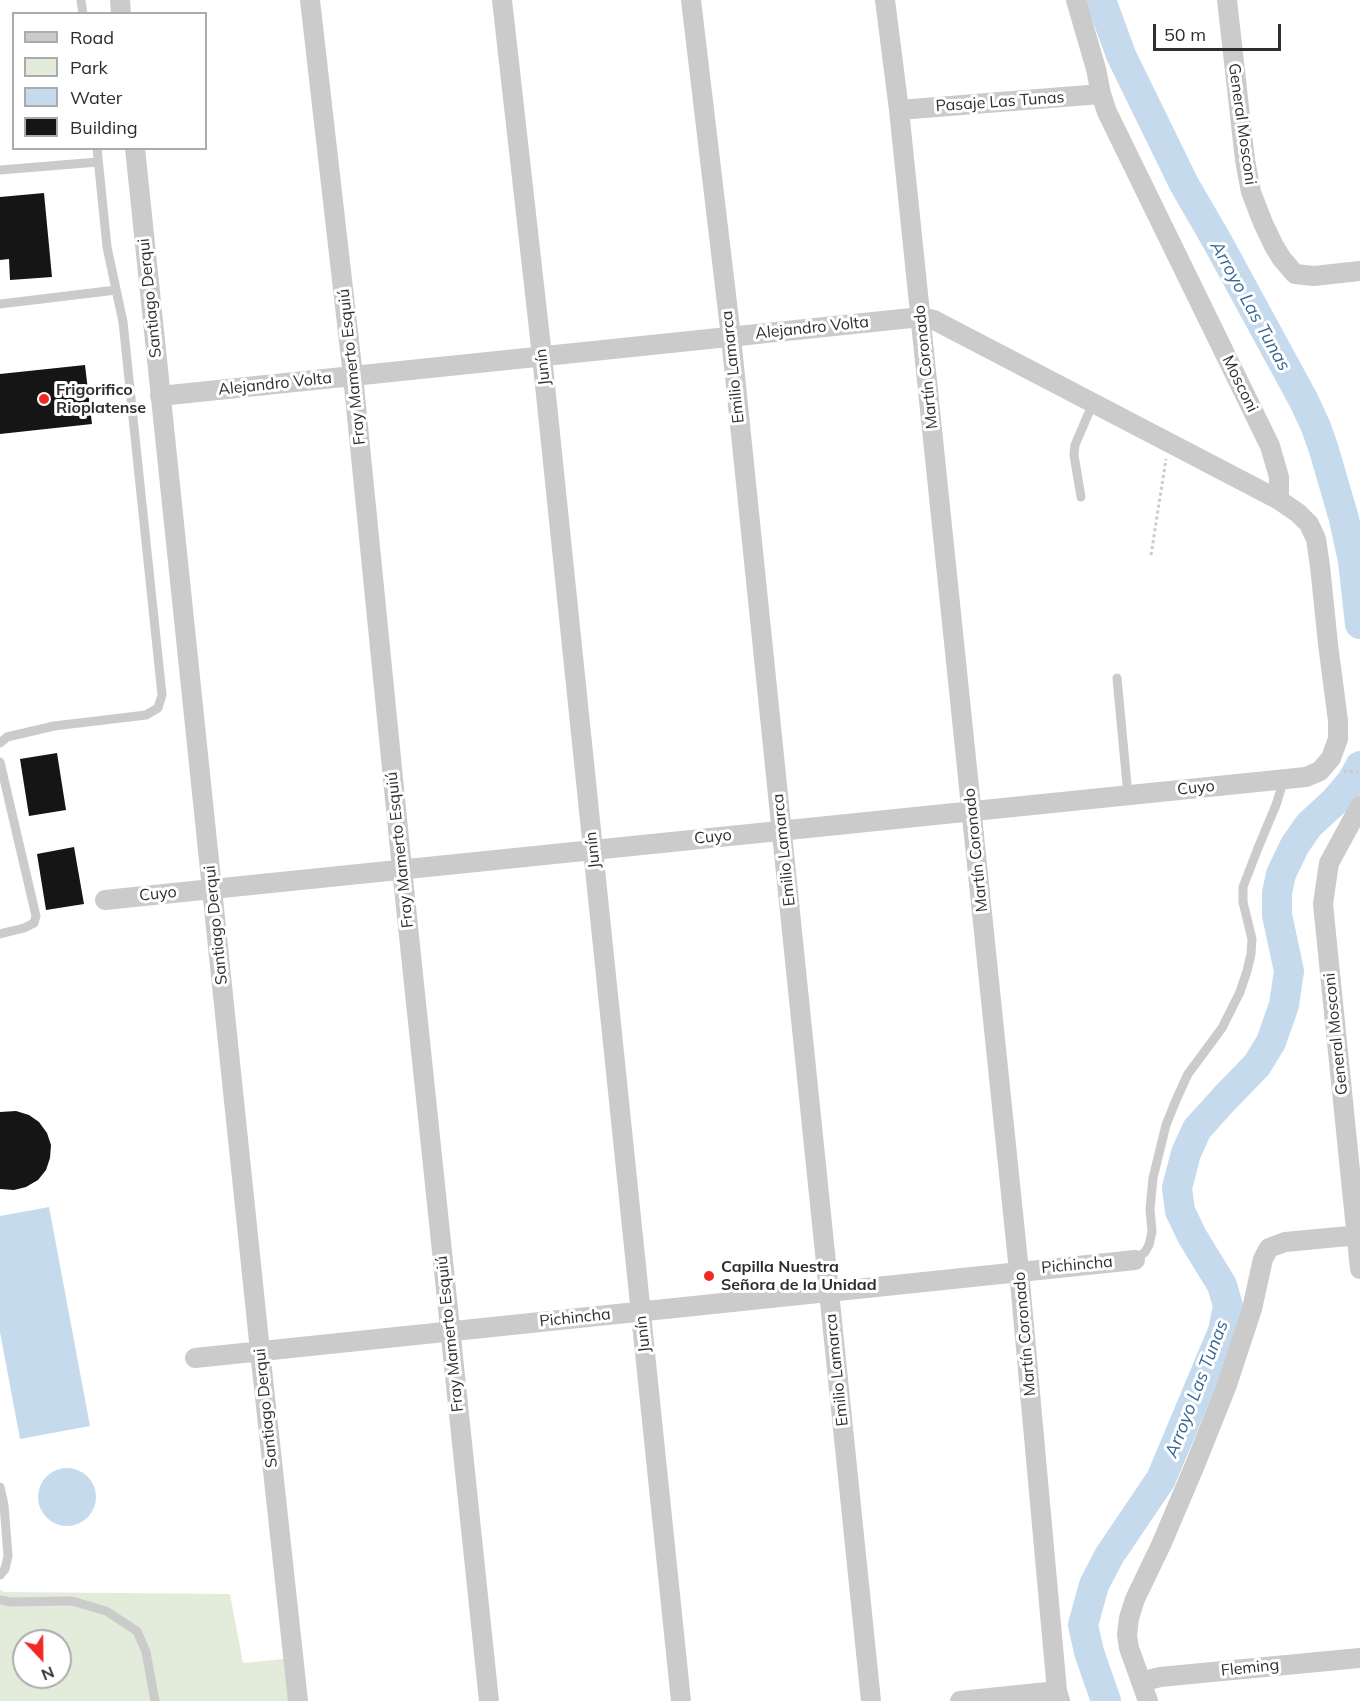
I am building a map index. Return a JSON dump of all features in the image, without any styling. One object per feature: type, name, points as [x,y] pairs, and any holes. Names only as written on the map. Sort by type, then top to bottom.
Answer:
[{"type":"street","name":"Fray Mamerto Esquiú","points":[[310,0],[354,376],[402,869],[489,1701]]},
{"type":"street","name":"Junín","points":[[502,0],[542,356],[681,1701]]},
{"type":"street","name":"Emilio Lamarca","points":[[692,0],[782,830],[871,1701]]},
{"type":"street","name":"Martín Coronado","points":[[885,0],[921,317],[1019,1271],[1058,1696]]},
{"type":"street","name":"Mosconi","points":[[1076,0],[1107,112],[1270,446],[1279,477],[1279,500]]},
{"type":"street","name":"General Mosconi","points":[[1227,0],[1245,160],[1251,192],[1274,246],[1295,274],[1314,276],[1360,271]]},
{"type":"street","name":"Pasaje Las Tunas","points":[[899,110],[1101,94]]},
{"type":"street","name":"Santiago Derqui","points":[[135,150],[298,1701]]},
{"type":"street","name":"Alejandro Volta","points":[[160,396],[921,317],[934,320],[1279,500]]},
{"type":"street","name":"Cuyo","points":[[105,900],[1306,777],[1320,771],[1331,758],[1338,739],[1338,721],[1316,540],[1310,524],[1279,500]]},
{"type":"street","name":"General Mosconi","points":[[1360,806],[1329,863],[1323,904],[1360,1269]]},
{"type":"street","points":[[1148,1701],[1129,1648],[1127,1635],[1129,1618],[1135,1599],[1161,1545],[1227,1385],[1252,1309],[1263,1259],[1269,1248],[1285,1242],[1358,1235]]},
{"type":"street","name":"Pichincha","points":[[195,1358],[1134,1260]]},
{"type":"street","name":"Fleming","points":[[1141,1682],[1160,1677],[1360,1658]]},
{"type":"street","points":[[960,1701],[1058,1696]]},
{"type":"lane","points":[[0,743],[7,737],[54,726],[146,715],[158,708],[162,695],[123,322],[107,247],[97,150]]},
{"type":"lane","points":[[0,170],[98,162]]},
{"type":"lane","points":[[0,304],[116,290]]},
{"type":"lane","points":[[1082,496],[1074,455],[1075,445],[1093,403]]},
{"type":"lane","points":[[1117,678],[1128,795]]},
{"type":"lane","points":[[0,762],[36,916],[34,923],[0,934]]},
{"type":"lane","points":[[1134,1260],[1146,1252],[1152,1233],[1150,1209],[1153,1178],[1166,1125],[1188,1074],[1222,1028],[1240,993],[1247,971],[1252,939],[1243,902],[1243,887],[1276,806],[1284,779]]},
{"type":"lane","points":[[0,1487],[4,1505],[8,1556],[5,1569],[0,1575]]},
{"type":"lane","points":[[0,1600],[10,1602],[72,1601],[106,1611],[137,1631],[146,1652],[155,1701]]},
{"type":"path","points":[[1151,555],[1166,459],[1171,443]]},
{"type":"green space","points":[[0,1590],[4,1592],[230,1594],[243,1663],[293,1658],[300,1701],[0,1701]]},
{"type":"water","points":[[49,1207],[90,1426],[20,1439],[0,1332],[0,1216]]},
{"type":"water","points":[[67,1468],[78,1470],[88,1476],[94,1486],[96,1497],[94,1508],[88,1518],[78,1524],[67,1526],[56,1524],[46,1518],[40,1508],[38,1497],[40,1486],[46,1476],[56,1470]]},
{"type":"building","points":[[44,193],[52,277],[10,280],[9,259],[0,260],[0,197]]},
{"type":"building","name":"Frigorifico Rioplatense","points":[[85,365],[92,424],[0,434],[0,374]]},
{"type":"building","points":[[57,753],[66,810],[29,816],[20,759]]},
{"type":"building","points":[[74,847],[84,904],[46,910],[37,854]]},
{"type":"building","points":[[16,1111],[29,1115],[39,1122],[47,1133],[51,1145],[50,1158],[46,1170],[38,1180],[26,1187],[14,1190],[0,1189],[0,1112]]},
{"type":"waterway","name":"Arroyo Las Tunas","points":[[1101,0],[1121,55],[1184,184],[1304,401],[1316,427],[1344,519],[1353,561],[1360,624]]},
{"type":"waterway","name":"Arroyo Las Tunas","points":[[1106,1701],[1089,1652],[1083,1625],[1094,1585],[1109,1556],[1161,1479],[1223,1331],[1228,1306],[1222,1285],[1192,1236],[1180,1211],[1177,1188],[1186,1153],[1197,1129],[1257,1065],[1271,1042],[1284,1005],[1289,971],[1277,915],[1277,893],[1281,874],[1295,845],[1309,825],[1335,801],[1352,781],[1360,766]]},
{"type":"place","name":"Frigorifico Rioplatense","points":[[44,399]]},
{"type":"place","name":"Capilla Nuestra Señora de la Unidad","points":[[709,1276]]}]
